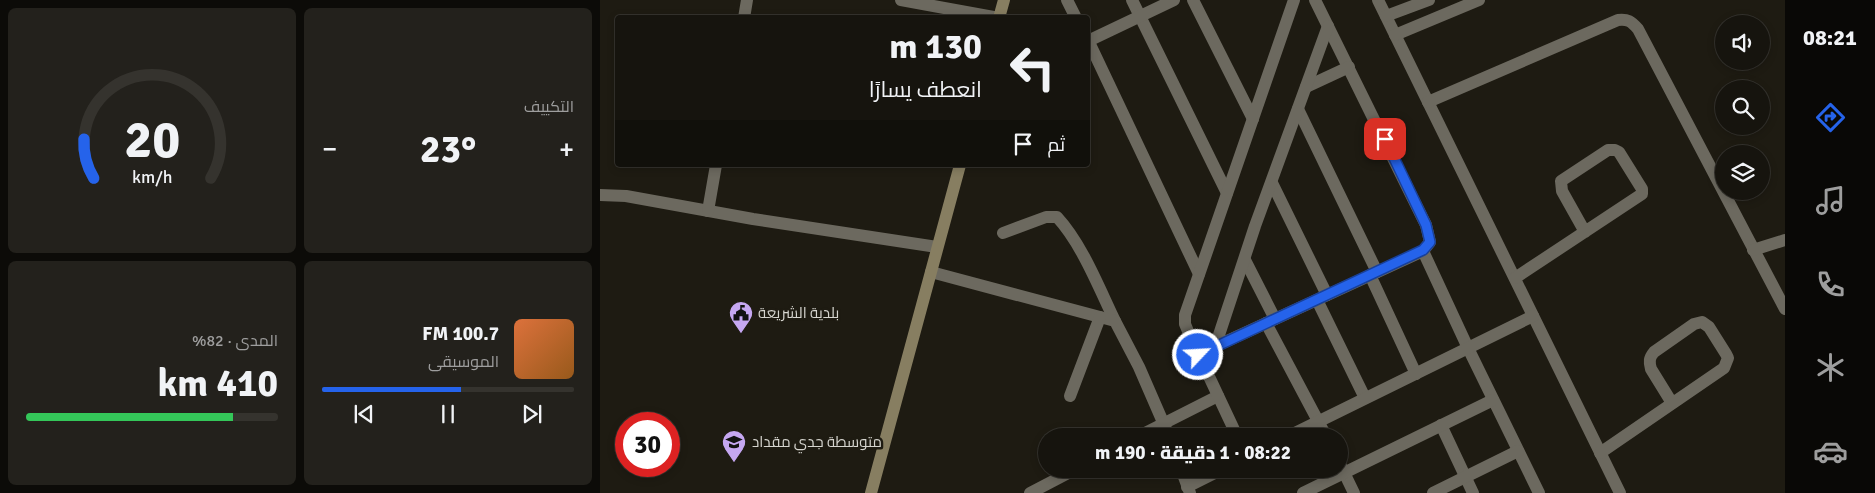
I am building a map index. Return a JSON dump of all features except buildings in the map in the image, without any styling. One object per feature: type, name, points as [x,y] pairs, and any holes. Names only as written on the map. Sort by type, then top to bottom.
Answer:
[{"type":"main road","points":[[1000,15],[1004,0]]},
{"type":"main road","points":[[871,493],[959,167]]},
{"type":"street","points":[[744,15],[747,0]]},
{"type":"street","points":[[901,0],[983,15]]},
{"type":"street","points":[[1068,0],[1075,15]]},
{"type":"street","points":[[1132,0],[1227,193]]},
{"type":"street","points":[[1090,39],[1174,0]]},
{"type":"street","points":[[1193,0],[1253,119]]},
{"type":"street","points":[[1232,428],[1198,355],[1185,324],[1185,315],[1294,0]]},
{"type":"street","points":[[1198,355],[1423,250],[1430,242],[1426,225],[1315,0]]},
{"type":"street","points":[[1378,0],[1620,493]]},
{"type":"street","points":[[1386,16],[1429,0]]},
{"type":"street","points":[[1395,35],[1479,0]]},
{"type":"street","points":[[1428,102],[1618,20],[1632,21],[1638,29],[1785,309]]},
{"type":"street","points":[[1214,347],[1255,226],[1328,26]]},
{"type":"street","points":[[1092,61],[1199,274]]},
{"type":"street","points":[[1306,87],[1348,66]]},
{"type":"street","points":[[1298,109],[1416,374]]},
{"type":"street","points":[[1515,278],[1640,196],[1643,192],[1619,152],[1615,150],[1608,150],[1561,181],[1562,191],[1585,232]]},
{"type":"street","points":[[708,210],[716,167]]},
{"type":"street","points":[[1272,183],[1365,398]]},
{"type":"street","points":[[600,195],[626,196],[938,247]]},
{"type":"street","points":[[1003,233],[1046,217],[1057,217],[1066,227],[1075,241],[1139,367],[1166,428]]},
{"type":"street","points":[[1753,250],[1785,240]]},
{"type":"street","points":[[1423,250],[1468,348],[1539,493]]},
{"type":"street","points":[[1245,260],[1270,321],[1321,428]]},
{"type":"street","points":[[931,272],[1115,321]]},
{"type":"street","points":[[1306,428],[1533,316]]},
{"type":"street","points":[[1070,396],[1100,317]]},
{"type":"street","points":[[1600,452],[1724,368],[1728,358],[1709,327],[1702,322],[1694,324],[1654,352],[1650,357],[1650,369],[1672,403]]},
{"type":"street","points":[[1156,428],[1218,396]]},
{"type":"street","points":[[1348,464],[1441,425],[1493,400]]},
{"type":"street","points":[[1441,425],[1473,493]]},
{"type":"street","points":[[1434,493],[1518,451]]},
{"type":"street","points":[[1030,493],[1048,489],[1063,478]]},
{"type":"street","points":[[1184,478],[1189,490],[1208,478]]},
{"type":"street","points":[[1302,493],[1324,478]]},
{"type":"street","points":[[1346,478],[1354,493]]},
{"type":"place","name":"بلدية الشريعة","points":[[741,334]]},
{"type":"place","name":"متوسطة جدي مقداد","points":[[734,463]]},
{"type":"route","points":[[1198,355],[1423,250],[1430,242],[1426,225],[1385,139]]}]
